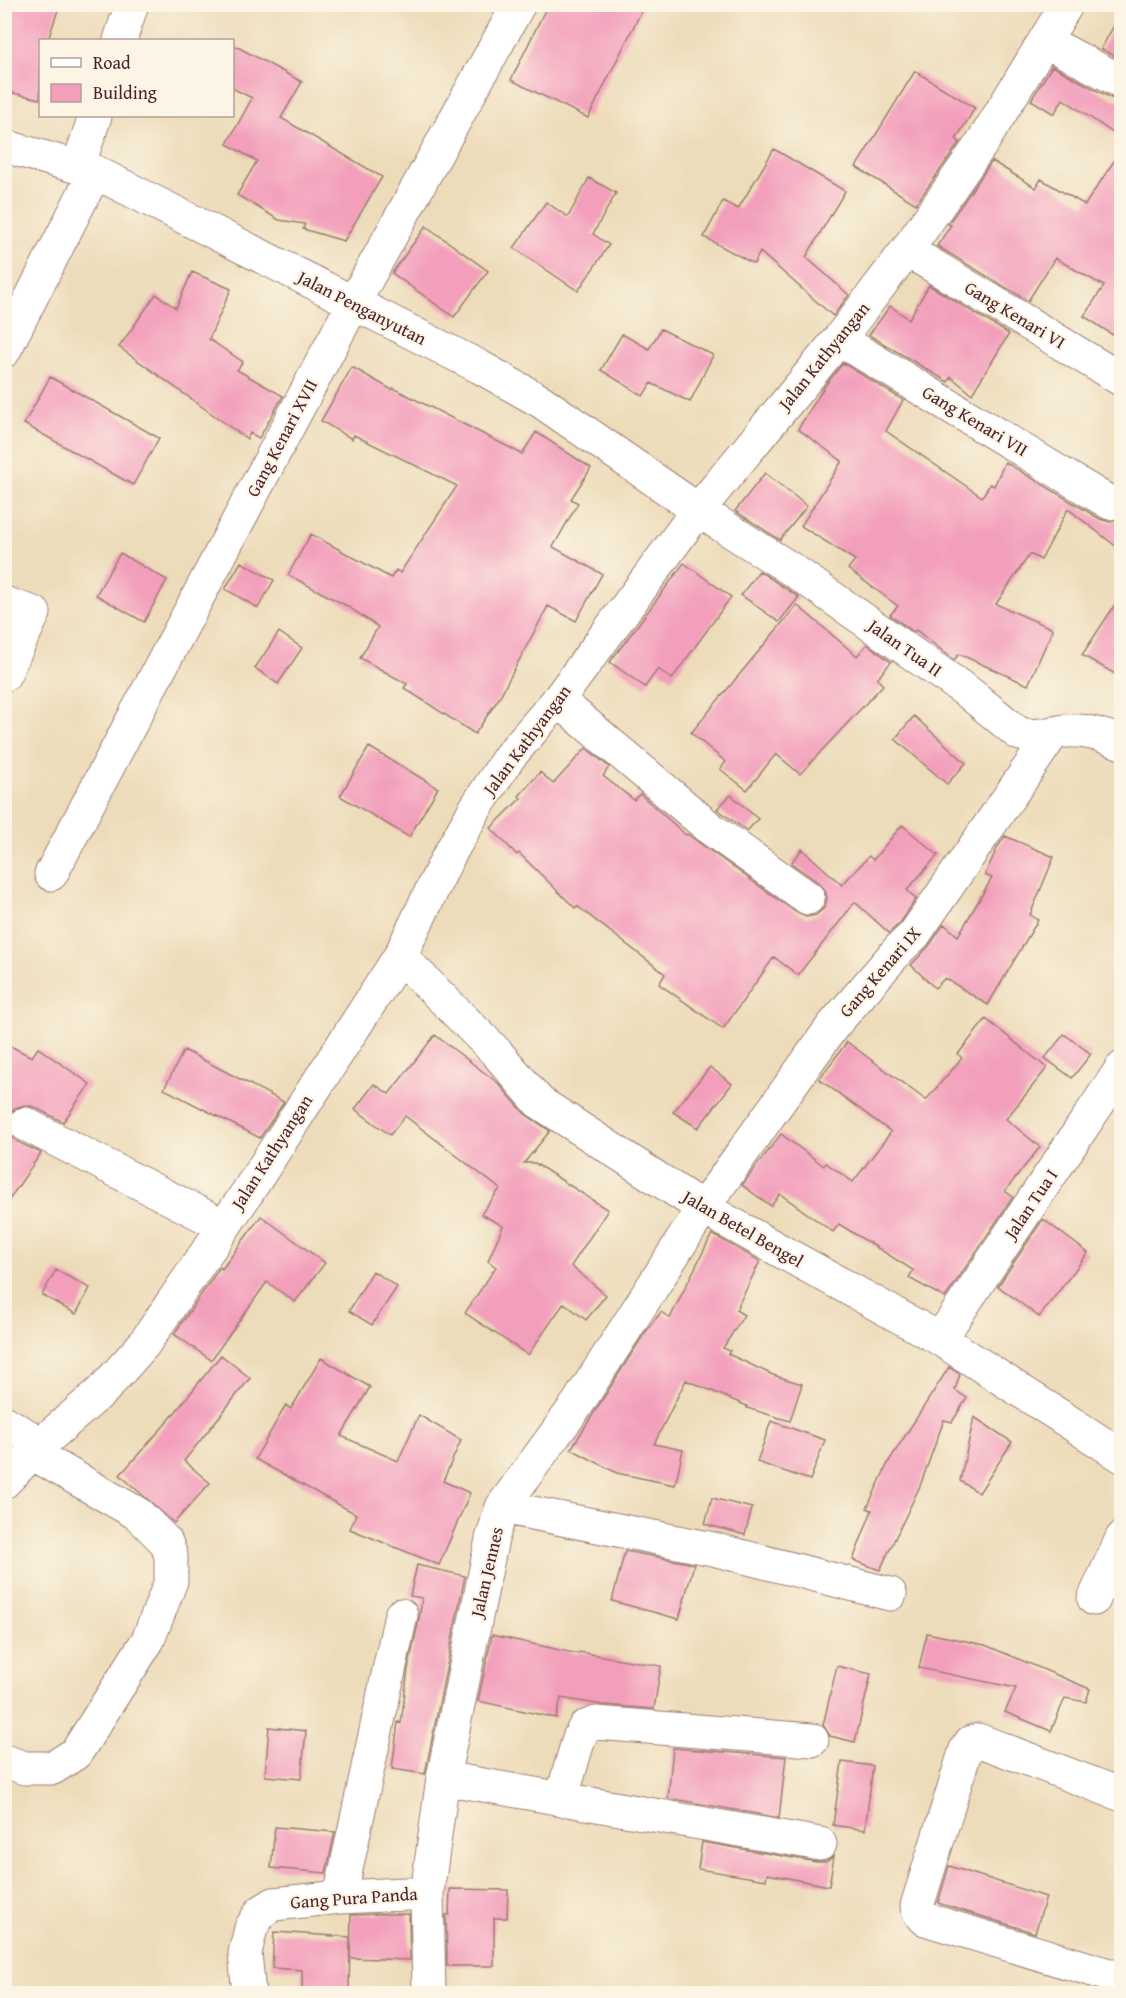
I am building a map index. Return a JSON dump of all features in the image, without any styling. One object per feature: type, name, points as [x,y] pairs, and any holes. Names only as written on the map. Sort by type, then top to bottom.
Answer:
[{"type":"street","points":[[120,39],[132,4]]},
{"type":"street","name":"Gang Kenari XVII","points":[[51,874],[353,304],[519,4]]},
{"type":"street","name":"Jalan Kathyangan","points":[[4,1482],[36,1449],[87,1406],[134,1357],[224,1226],[400,956],[447,860],[476,809],[510,757],[558,700],[698,510],[839,339],[907,250],[984,140],[1067,4]]},
{"type":"street","points":[[1045,41],[1122,82]]},
{"type":"street","points":[[4,351],[86,170],[95,117]]},
{"type":"street","name":"Jalan Penganyutan","points":[[4,146],[86,170],[480,367],[542,402],[698,510]]},
{"type":"street","name":"Gang Kenari VI","points":[[907,250],[1122,380]]},
{"type":"street","name":"Gang Kenari VII","points":[[839,339],[1110,503]]},
{"type":"street","name":"Jalan Tua II","points":[[698,510],[794,571],[969,693],[1018,733],[1027,737],[1068,731],[1092,732],[1122,743]]},
{"type":"street","points":[[4,603],[33,613],[4,675]]},
{"type":"street","points":[[558,700],[711,829],[808,898]]},
{"type":"street","name":"Gang Kenari IX","points":[[703,1208],[832,1028],[900,948],[914,935],[1053,733]]},
{"type":"street","name":"Jalan Betel Bengel","points":[[400,956],[496,1053],[539,1102],[703,1208],[940,1339],[1122,1456]]},
{"type":"street","name":"Jalan Tua I","points":[[940,1339],[1122,1068]]},
{"type":"street","points":[[25,1124],[224,1226]]},
{"type":"street","name":"Jalan Jennes","points":[[429,1994],[427,1893],[443,1778],[492,1539],[502,1507],[578,1403],[703,1208]]},
{"type":"street","points":[[4,1422],[36,1449],[138,1514],[166,1542],[171,1556],[171,1581],[148,1640],[76,1754],[53,1768],[25,1768],[4,1761]]},
{"type":"street","points":[[502,1507],[713,1549],[890,1594]]},
{"type":"street","points":[[1094,1599],[1122,1538]]},
{"type":"street","points":[[340,1897],[401,1616]]},
{"type":"street","points":[[561,1800],[579,1737],[585,1728],[596,1723],[812,1740]]},
{"type":"street","points":[[1122,1795],[978,1740],[971,1742],[966,1749],[917,1906],[918,1911],[925,1918],[1122,1979]]},
{"type":"street","points":[[443,1778],[820,1844]]},
{"type":"street","name":"Gang Pura Panda","points":[[249,1994],[245,1953],[251,1928],[261,1912],[274,1904],[340,1897],[427,1893]]},
{"type":"building","points":[[11,4],[60,4],[48,39],[39,39],[39,99],[4,91],[4,23]]},
{"type":"building","points":[[548,4],[645,4],[588,118],[511,80]]},
{"type":"building","points":[[1122,11],[1122,60],[1101,49]]},
{"type":"building","points":[[234,45],[302,82],[281,118],[382,177],[344,241],[303,229],[305,224],[279,220],[237,195],[257,161],[227,144],[252,98],[234,89]]},
{"type":"building","points":[[1052,66],[1113,99],[1122,101],[1122,139],[1063,99],[1054,114],[1031,100]]},
{"type":"building","points":[[915,71],[975,108],[956,139],[960,142],[916,204],[856,167]]},
{"type":"building","points":[[774,149],[845,191],[806,257],[849,295],[833,316],[760,252],[754,264],[704,237],[723,201],[738,209]]},
{"type":"building","points":[[1122,149],[1122,341],[1084,316],[1104,286],[1055,258],[1028,301],[937,246],[951,225],[948,224],[992,161],[1036,188],[1041,179],[1085,205]]},
{"type":"building","points":[[589,178],[616,193],[593,234],[609,245],[578,291],[514,248],[546,202],[568,217]]},
{"type":"building","points":[[426,226],[488,271],[454,317],[392,273]]},
{"type":"building","points":[[192,272],[231,289],[209,339],[243,362],[237,370],[283,396],[259,438],[250,433],[247,439],[119,347],[156,294],[176,308]]},
{"type":"building","points":[[929,285],[1009,334],[972,394],[951,377],[948,382],[869,335],[890,306],[909,319]]},
{"type":"building","points":[[661,329],[713,355],[690,402],[651,383],[643,396],[601,370],[622,334],[649,349]]},
{"type":"building","points":[[843,363],[903,400],[886,431],[982,497],[990,484],[994,486],[1005,462],[1100,519],[1110,522],[1122,517],[1122,551],[1068,509],[1041,560],[1030,554],[996,604],[1053,629],[1028,685],[959,654],[954,660],[916,630],[914,632],[890,615],[898,606],[848,569],[855,560],[801,526],[842,461],[798,429],[824,387]]},
{"type":"building","points":[[352,367],[392,390],[393,388],[522,454],[536,432],[591,468],[571,499],[578,503],[553,547],[602,574],[576,621],[548,606],[499,698],[475,734],[404,688],[407,684],[360,658],[378,627],[347,606],[288,575],[311,534],[391,578],[396,570],[400,573],[457,486],[354,435],[352,439],[321,421]]},
{"type":"building","points":[[50,377],[159,438],[133,485],[24,424]]},
{"type":"building","points":[[765,473],[807,506],[780,540],[735,511]]},
{"type":"building","points":[[120,553],[167,580],[144,622],[96,595]]},
{"type":"building","points":[[241,562],[274,580],[258,608],[225,589]]},
{"type":"building","points":[[684,563],[731,597],[672,679],[658,669],[645,687],[610,662]]},
{"type":"building","points":[[759,571],[799,597],[779,622],[741,595]]},
{"type":"building","points":[[1122,594],[1122,678],[1082,655]]},
{"type":"building","points":[[797,605],[857,656],[867,644],[891,662],[877,679],[883,685],[800,774],[776,754],[747,790],[720,769],[726,762],[691,733]]},
{"type":"building","points":[[279,632],[302,648],[278,684],[255,668]]},
{"type":"building","points":[[914,716],[966,763],[947,784],[895,739]]},
{"type":"building","points":[[369,747],[438,788],[409,837],[340,796]]},
{"type":"building","points":[[586,748],[609,767],[603,776],[634,800],[640,794],[686,835],[806,917],[816,915],[824,908],[827,899],[825,890],[819,883],[791,863],[802,849],[842,885],[869,856],[873,860],[902,825],[938,855],[907,890],[916,899],[900,923],[889,933],[855,902],[798,975],[774,957],[723,1029],[659,984],[665,974],[577,906],[575,908],[491,828],[521,798],[519,796],[540,772],[553,784]]},
{"type":"building","points":[[731,795],[758,819],[747,831],[717,809]]},
{"type":"building","points":[[1005,836],[1054,857],[1030,915],[1038,920],[988,1005],[945,978],[935,988],[911,965],[929,946],[944,924],[958,936],[992,878],[985,875]]},
{"type":"building","points":[[986,1019],[1047,1068],[1006,1119],[1040,1147],[1005,1191],[1013,1197],[945,1298],[909,1278],[913,1270],[839,1224],[833,1232],[780,1194],[771,1206],[742,1185],[781,1134],[824,1166],[826,1163],[853,1182],[891,1132],[819,1079],[847,1042],[926,1100],[962,1058],[958,1054]]},
{"type":"building","points":[[1064,1034],[1091,1054],[1072,1078],[1045,1058]]},
{"type":"building","points":[[435,1035],[498,1083],[525,1114],[550,1131],[524,1163],[535,1163],[608,1210],[571,1266],[606,1295],[586,1320],[564,1303],[528,1355],[465,1313],[496,1267],[488,1261],[503,1226],[481,1214],[500,1189],[405,1116],[390,1135],[355,1109],[374,1084],[389,1094]]},
{"type":"building","points":[[4,1043],[32,1057],[38,1048],[90,1084],[63,1122],[34,1107],[25,1105],[15,1108],[9,1115],[6,1124],[10,1135],[16,1141],[41,1153],[4,1207]]},
{"type":"building","points":[[184,1050],[284,1102],[260,1138],[164,1089]]},
{"type":"building","points":[[710,1067],[732,1084],[698,1128],[673,1112]]},
{"type":"building","points":[[261,1216],[325,1263],[295,1302],[267,1282],[211,1360],[174,1334],[220,1267],[222,1269]]},
{"type":"building","points":[[1043,1219],[1088,1253],[1039,1317],[998,1286]]},
{"type":"building","points":[[712,1234],[760,1261],[736,1310],[744,1315],[723,1348],[730,1351],[728,1354],[773,1375],[802,1384],[790,1421],[747,1408],[747,1406],[686,1380],[654,1444],[683,1450],[675,1485],[617,1473],[571,1449],[644,1334],[661,1312],[670,1318]]},
{"type":"building","points":[[56,1270],[90,1288],[76,1314],[42,1295]]},
{"type":"building","points":[[373,1271],[397,1287],[372,1325],[349,1311]]},
{"type":"building","points":[[221,1355],[250,1378],[184,1461],[210,1483],[174,1523],[120,1475],[169,1420]]},
{"type":"building","points":[[321,1358],[370,1387],[341,1436],[398,1461],[419,1415],[461,1440],[443,1481],[470,1493],[439,1565],[350,1529],[356,1514],[255,1459],[286,1405],[291,1409]]},
{"type":"building","points":[[949,1367],[960,1374],[955,1390],[967,1398],[952,1422],[944,1420],[920,1486],[880,1570],[853,1560],[872,1510],[867,1508],[889,1461]]},
{"type":"building","points":[[974,1417],[1012,1442],[979,1493],[960,1481]]},
{"type":"building","points":[[771,1421],[825,1440],[810,1480],[757,1462]]},
{"type":"building","points":[[712,1498],[752,1508],[745,1535],[705,1524]]},
{"type":"building","points":[[625,1551],[694,1564],[679,1619],[612,1601]]},
{"type":"building","points":[[417,1565],[465,1576],[425,1774],[392,1769],[398,1722],[401,1723],[408,1669],[422,1598],[410,1596]]},
{"type":"building","points":[[927,1633],[985,1645],[1090,1689],[1086,1702],[1065,1698],[1051,1731],[1005,1712],[1016,1688],[919,1668]]},
{"type":"building","points":[[492,1635],[578,1654],[579,1652],[661,1666],[654,1709],[603,1705],[561,1698],[556,1718],[478,1701]]},
{"type":"building","points":[[837,1666],[871,1674],[855,1742],[830,1736],[823,1725]]},
{"type":"building","points":[[269,1727],[306,1731],[301,1779],[265,1776]]},
{"type":"building","points":[[673,1748],[786,1757],[779,1818],[668,1798]]},
{"type":"building","points":[[842,1762],[873,1766],[865,1830],[833,1825]]},
{"type":"building","points":[[275,1827],[335,1832],[326,1873],[271,1868]]},
{"type":"building","points":[[702,1842],[817,1862],[826,1862],[834,1856],[829,1886],[767,1874],[766,1880],[698,1869]]},
{"type":"building","points":[[949,1866],[1046,1897],[1035,1933],[938,1903]]},
{"type":"building","points":[[450,1889],[508,1890],[507,1918],[494,1918],[494,1966],[447,1966],[446,1915],[449,1915]]},
{"type":"building","points":[[409,1914],[410,1960],[350,1958],[351,1915]]},
{"type":"building","points":[[274,1932],[350,1937],[349,1994],[302,1994],[302,1970],[272,1968]]}]
